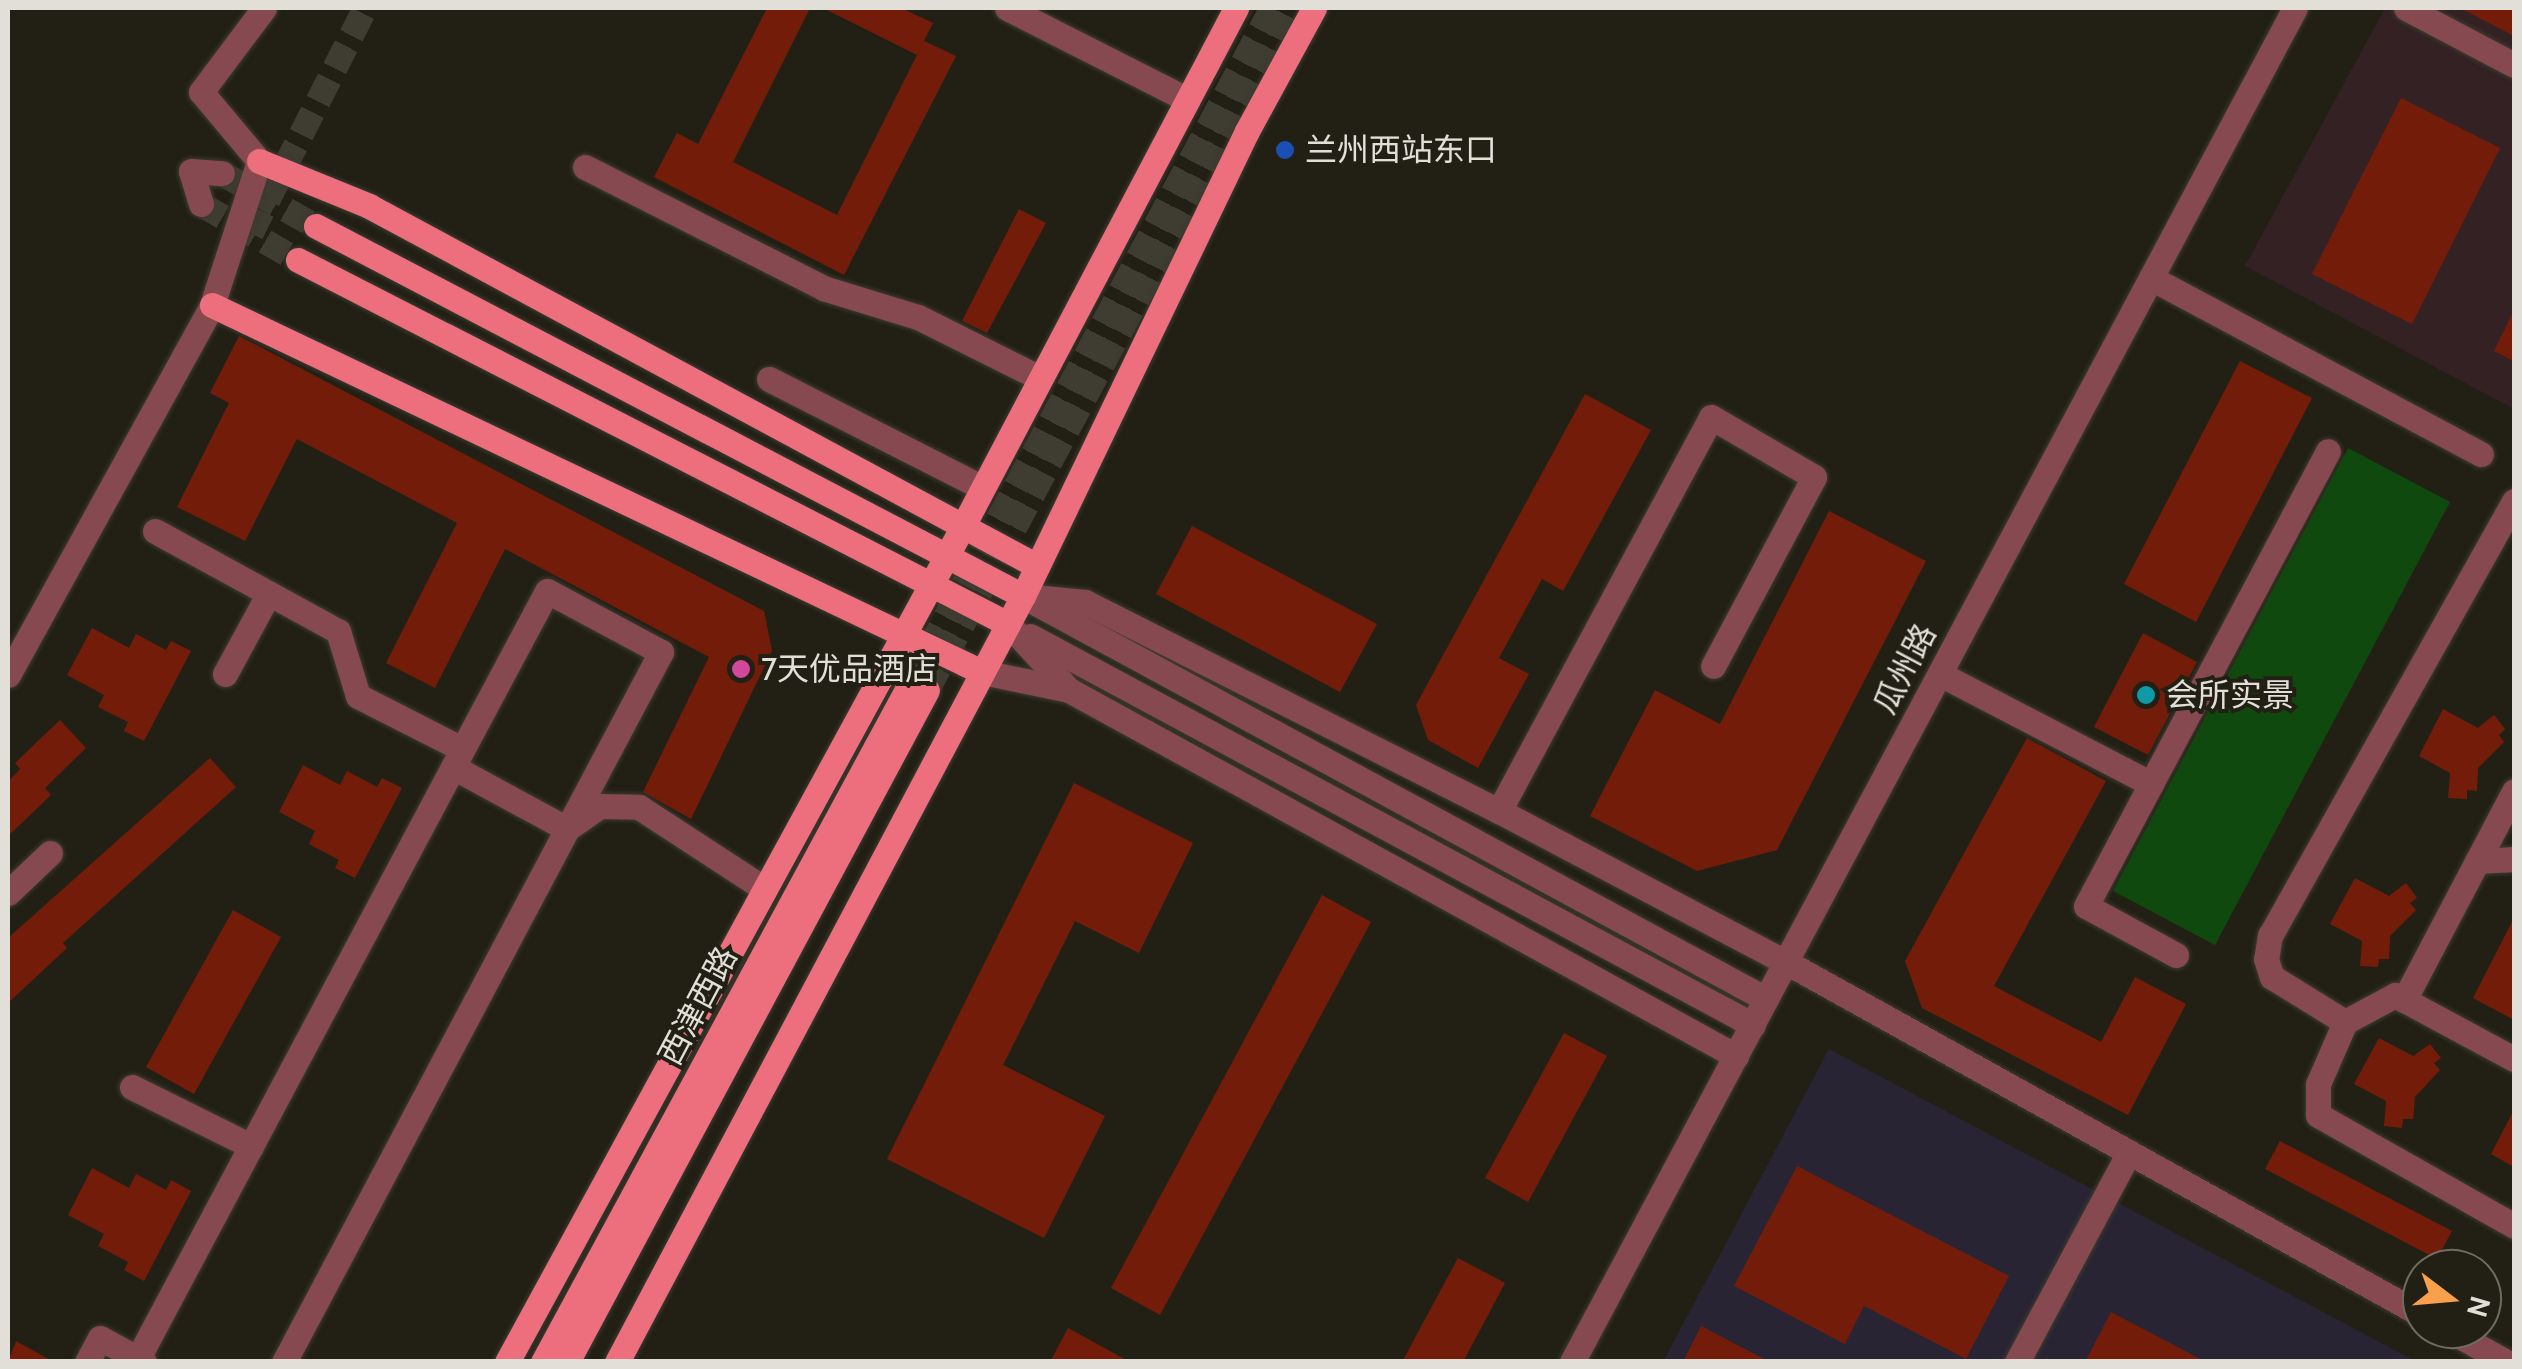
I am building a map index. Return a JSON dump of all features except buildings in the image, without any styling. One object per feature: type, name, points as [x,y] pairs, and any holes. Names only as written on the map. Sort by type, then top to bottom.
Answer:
[{"type":"main road","points":[[507,1362],[948,554],[1236,8]]},
{"type":"main road","points":[[616,1362],[1023,596],[1247,132],[1314,8]]},
{"type":"main road","points":[[259,161],[368,206],[1037,566]]},
{"type":"main road","points":[[316,226],[1023,596]]},
{"type":"main road","points":[[298,260],[1008,624]]},
{"type":"main road","points":[[212,305],[906,632],[982,672]]},
{"type":"main road","name":"西津西路","points":[[543,1362],[919,686],[567,1362]]},
{"type":"street","points":[[8,675],[212,305],[259,161],[202,92],[264,8]]},
{"type":"street","points":[[1007,8],[1186,99]]},
{"type":"street","name":"瓜州路","points":[[1572,1362],[2295,8]]},
{"type":"street","points":[[2406,8],[2514,65]]},
{"type":"street","points":[[585,167],[823,288],[918,318],[1040,378]]},
{"type":"street","points":[[201,204],[191,170],[222,173]]},
{"type":"street","points":[[2151,278],[2481,454]]},
{"type":"street","points":[[769,379],[983,488]]},
{"type":"street","points":[[1500,811],[1711,417],[1814,477],[1713,666]]},
{"type":"street","points":[[2176,955],[2086,906],[2328,451]]},
{"type":"street","points":[[2345,1022],[2272,977],[2266,959],[2270,935],[2514,501]]},
{"type":"street","points":[[155,530],[338,630],[358,696],[568,829]]},
{"type":"street","points":[[87,1362],[100,1338],[141,1360],[546,590],[662,652],[284,1362]]},
{"type":"street","points":[[225,674],[270,593]]},
{"type":"street","points":[[1023,596],[1085,602],[1500,811],[1786,962],[2402,1304]]},
{"type":"street","points":[[1023,596],[1766,999]]},
{"type":"street","points":[[1008,624],[1069,690]]},
{"type":"street","points":[[1008,624],[1752,1024]]},
{"type":"street","points":[[982,672],[1069,690],[1736,1056]]},
{"type":"street","points":[[1940,674],[2151,784]]},
{"type":"street","points":[[2404,1000],[2514,791]]},
{"type":"street","points":[[568,829],[600,806],[640,807],[765,888]]},
{"type":"street","points":[[8,893],[50,853]]},
{"type":"street","points":[[2477,861],[2514,859]]},
{"type":"street","points":[[2514,1059],[2395,995],[2345,1022],[2318,1084],[2318,1115],[2514,1226]]},
{"type":"street","points":[[132,1087],[251,1146]]},
{"type":"street","points":[[2017,1362],[2129,1152]]},
{"type":"street","points":[[2483,1349],[2506,1362]]},
{"type":"shaded area","points":[[2385,8],[2514,8],[2514,409],[2245,266]]},
{"type":"shaded area","points":[[1829,1049],[2415,1361],[1663,1362]]},
{"type":"green space","points":[[2348,448],[2450,502],[2215,945],[2113,891]]},
{"type":"tunnel","points":[[251,233],[365,8]]},
{"type":"tunnel","points":[[911,682],[1272,8]]},
{"type":"tunnel","points":[[927,690],[1294,8]]},
{"type":"tunnel","points":[[222,173],[316,226]]},
{"type":"tunnel","points":[[201,204],[298,260]]},
{"type":"place","name":"兰州西站东口","points":[[1285,150]]},
{"type":"place","name":"7天优品酒店","points":[[741,669]]},
{"type":"place","name":"会所实景","points":[[2146,695]]}]
